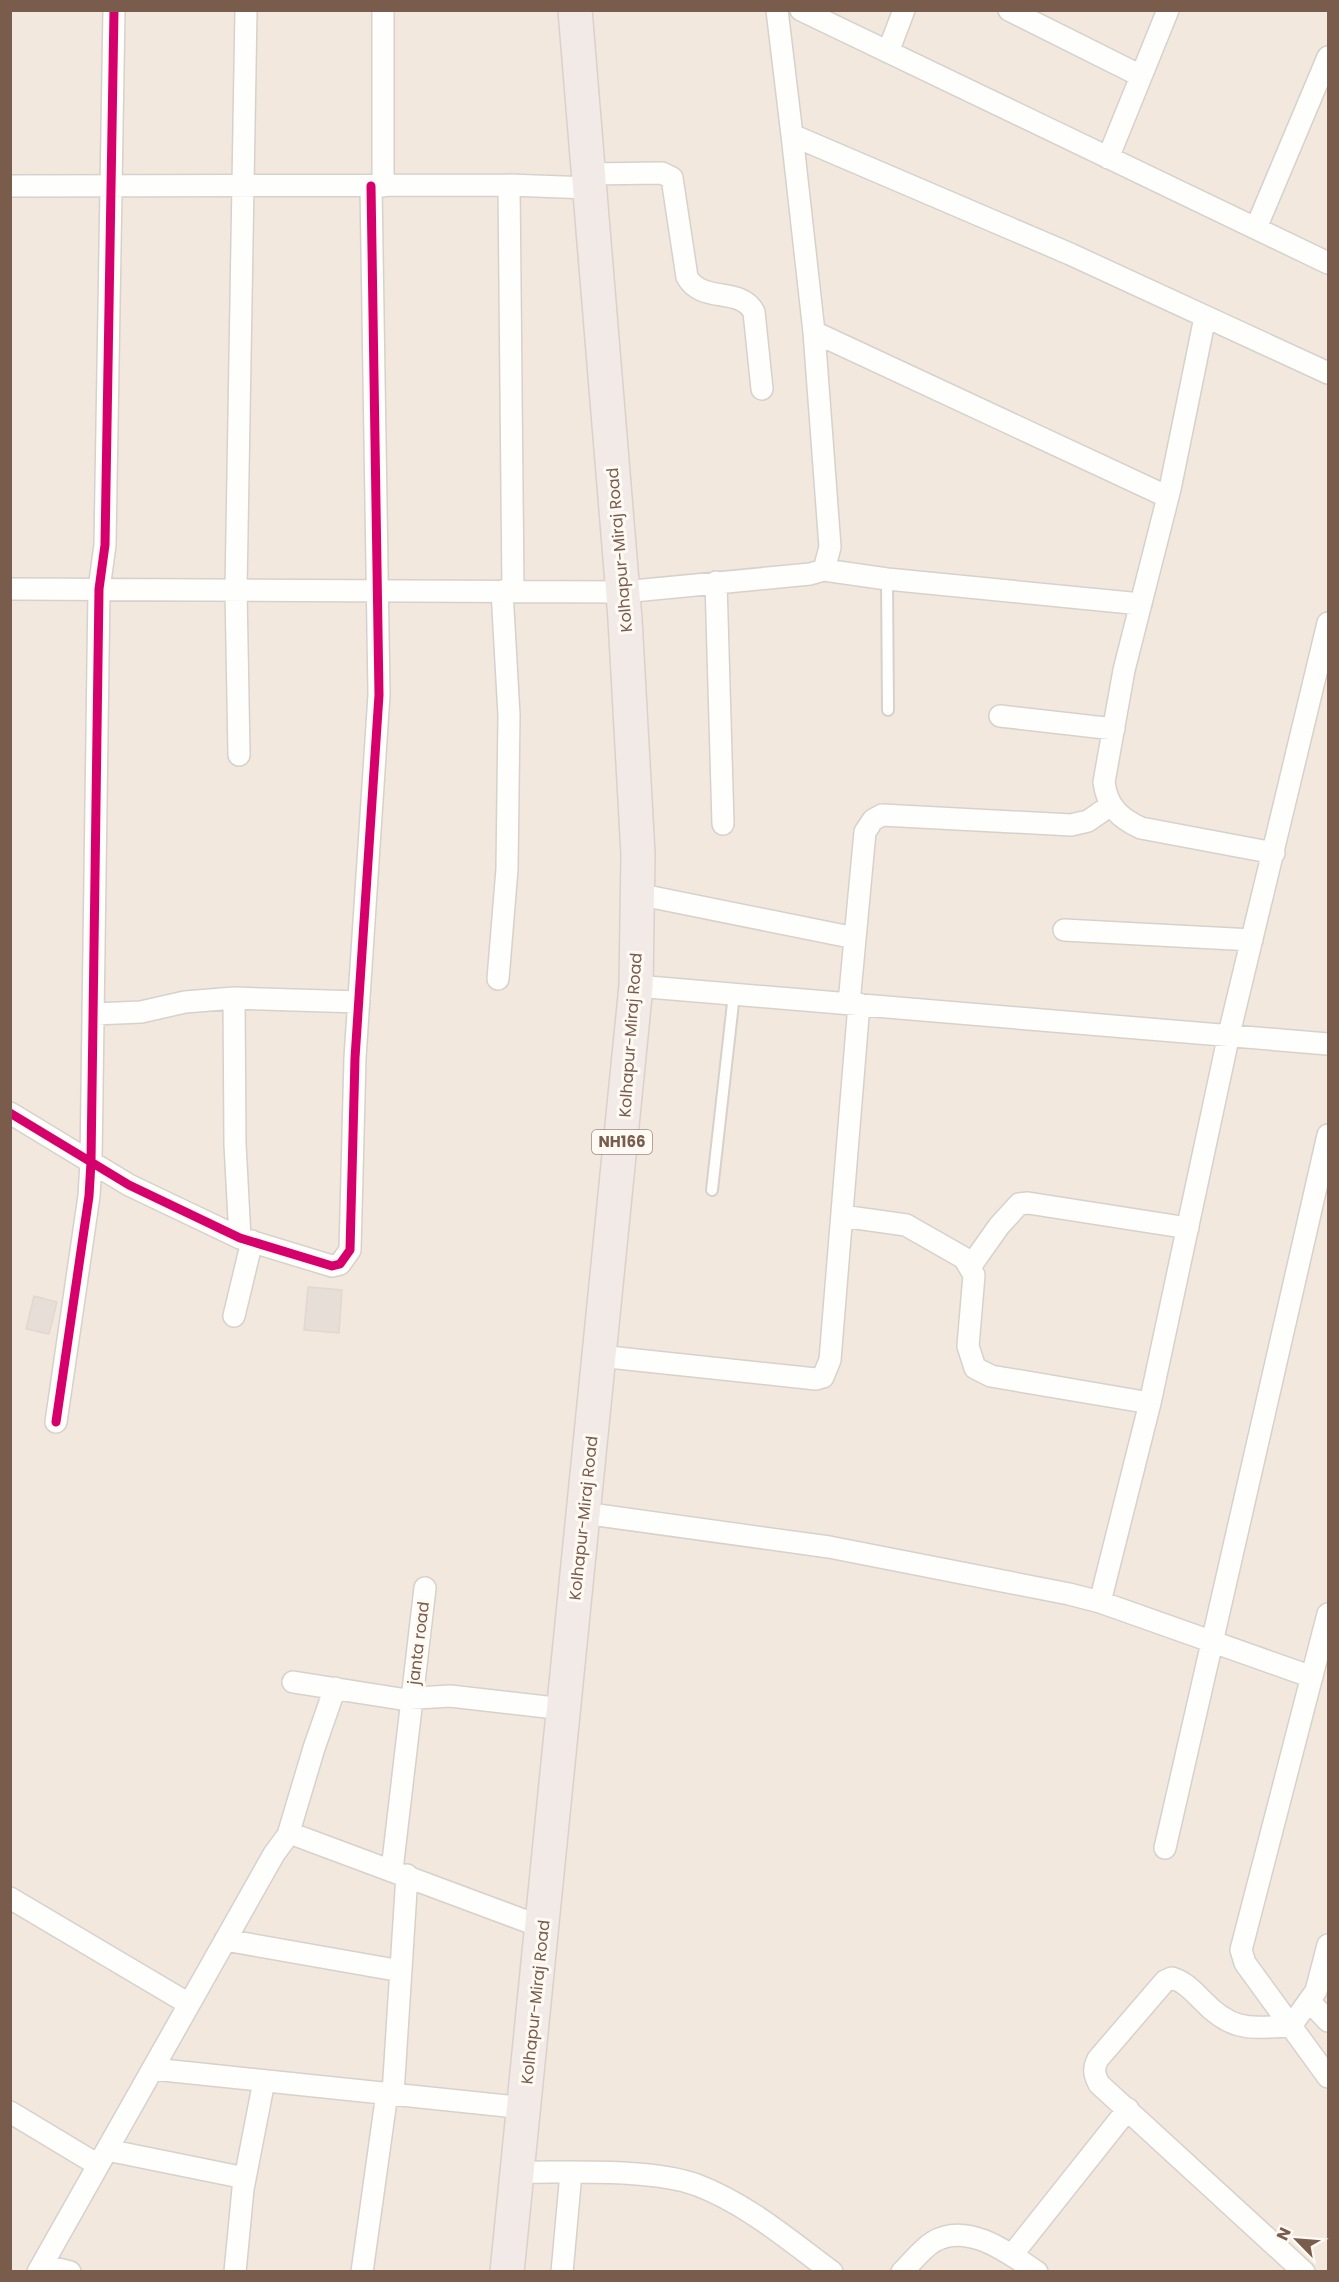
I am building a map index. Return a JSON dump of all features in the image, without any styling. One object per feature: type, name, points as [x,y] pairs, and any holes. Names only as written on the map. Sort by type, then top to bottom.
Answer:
[{"type":"highway","name":"Kolhapur-Miraj Road","points":[[507,2271],[636,986],[638,854],[623,592],[574,10]]},
{"type":"street","points":[[56,1422],[87,1207],[91,1162],[95,1014],[99,589],[105,545],[109,184],[114,10]]},
{"type":"street","points":[[239,755],[236,590],[246,10]]},
{"type":"street","points":[[10,1113],[129,1185],[246,1240],[333,1266],[340,1264],[350,1250],[359,1002],[379,695],[377,186],[383,10]]},
{"type":"street","points":[[777,10],[814,332],[830,547],[824,570]]},
{"type":"street","points":[[801,10],[1329,263]]},
{"type":"street","points":[[888,52],[904,10]]},
{"type":"street","points":[[1009,10],[1141,76]]},
{"type":"street","points":[[1108,158],[1168,10]]},
{"type":"street","points":[[1256,228],[1329,57]]},
{"type":"street","points":[[792,135],[1070,254],[1329,373]]},
{"type":"street","points":[[10,186],[109,184],[243,187],[509,185],[588,181],[662,173],[672,178],[687,277],[695,288],[702,292],[740,299],[751,306],[754,312],[762,389]]},
{"type":"street","points":[[498,979],[507,869],[509,185]]},
{"type":"street","points":[[1205,316],[1168,497],[1124,670],[1104,782],[1106,797],[1111,805],[1127,821],[1141,828],[1274,853]]},
{"type":"street","points":[[814,332],[1168,497]]},
{"type":"street","points":[[10,589],[623,592],[810,574],[824,570],[886,579],[1141,604]]},
{"type":"street","points":[[716,582],[723,824]]},
{"type":"street","points":[[1100,1602],[1150,1403],[1229,1034],[1329,623]]},
{"type":"street","points":[[1000,716],[1114,729]]},
{"type":"street","points":[[599,1356],[823,1377],[830,1360],[842,1216],[854,1004],[855,939],[866,832],[873,819],[882,815],[1071,825],[1088,821],[1111,805]]},
{"type":"street","points":[[637,894],[855,939]]},
{"type":"street","points":[[1064,930],[1252,940]]},
{"type":"street","points":[[636,986],[1329,1044]]},
{"type":"street","points":[[95,1014],[141,1012],[185,1002],[234,998],[359,1002]]},
{"type":"street","points":[[234,998],[235,1144],[246,1240],[234,1316]]},
{"type":"street","points":[[1165,1848],[1329,1135]]},
{"type":"street","points":[[970,1267],[999,1226],[1019,1204],[1028,1203],[1188,1228]]},
{"type":"street","points":[[842,1216],[895,1222],[917,1228],[964,1258],[970,1267],[974,1286],[968,1346],[975,1368],[991,1377],[1150,1403]]},
{"type":"street","points":[[583,1513],[829,1547],[1100,1602],[1312,1677]]},
{"type":"street","name":"janta road","points":[[362,2271],[390,2094],[401,1971],[400,1872],[411,1699],[425,1588]]},
{"type":"street","points":[[1326,2066],[1291,2026],[1245,1963],[1241,1950],[1312,1677],[1323,1658],[1329,1614]]},
{"type":"street","points":[[293,1682],[411,1699],[450,1696],[564,1709]]},
{"type":"street","points":[[70,2271],[40,2268],[274,1854],[288,1835],[334,1688]]},
{"type":"street","points":[[288,1835],[295,1835],[400,1872],[542,1927]]},
{"type":"street","points":[[10,1898],[189,2004]]},
{"type":"street","points":[[225,1940],[401,1971]]},
{"type":"street","points":[[1304,2271],[1099,2084],[1094,2075],[1094,2067],[1098,2059],[1150,1999],[1172,1978],[1188,1986],[1215,2015],[1234,2026],[1252,2028],[1291,2026],[1310,2002],[1321,1975],[1329,1945]]},
{"type":"street","points":[[1310,2002],[1329,2021]]},
{"type":"street","points":[[153,2069],[525,2108]]},
{"type":"street","points":[[235,2271],[245,2178],[264,2081]]},
{"type":"street","points":[[1012,2255],[1128,2109]]},
{"type":"street","points":[[10,2112],[103,2158],[245,2178]]},
{"type":"street","points":[[518,2172],[655,2175],[694,2184],[730,2199],[832,2271]]},
{"type":"street","points":[[562,2271],[571,2173]]},
{"type":"street","points":[[902,2271],[932,2242],[946,2236],[967,2237],[988,2243],[1036,2271]]},
{"type":"lane","points":[[886,579],[888,710]]},
{"type":"lane","points":[[712,1190],[734,994]]},
{"type":"shaded area","points":[[11,11],[1328,11],[1328,2271],[11,2271]]},
{"type":"building","points":[[308,1287],[342,1290],[339,1333],[304,1330]]},
{"type":"building","points":[[34,1296],[57,1302],[49,1334],[26,1329]]},
{"type":"cycle path","points":[[56,1422],[89,1196],[91,1162],[99,589],[105,545],[114,10]]},
{"type":"cycle path","points":[[10,1113],[129,1185],[240,1238],[332,1266],[340,1264],[350,1250],[355,1058],[379,695],[371,186]]}]
